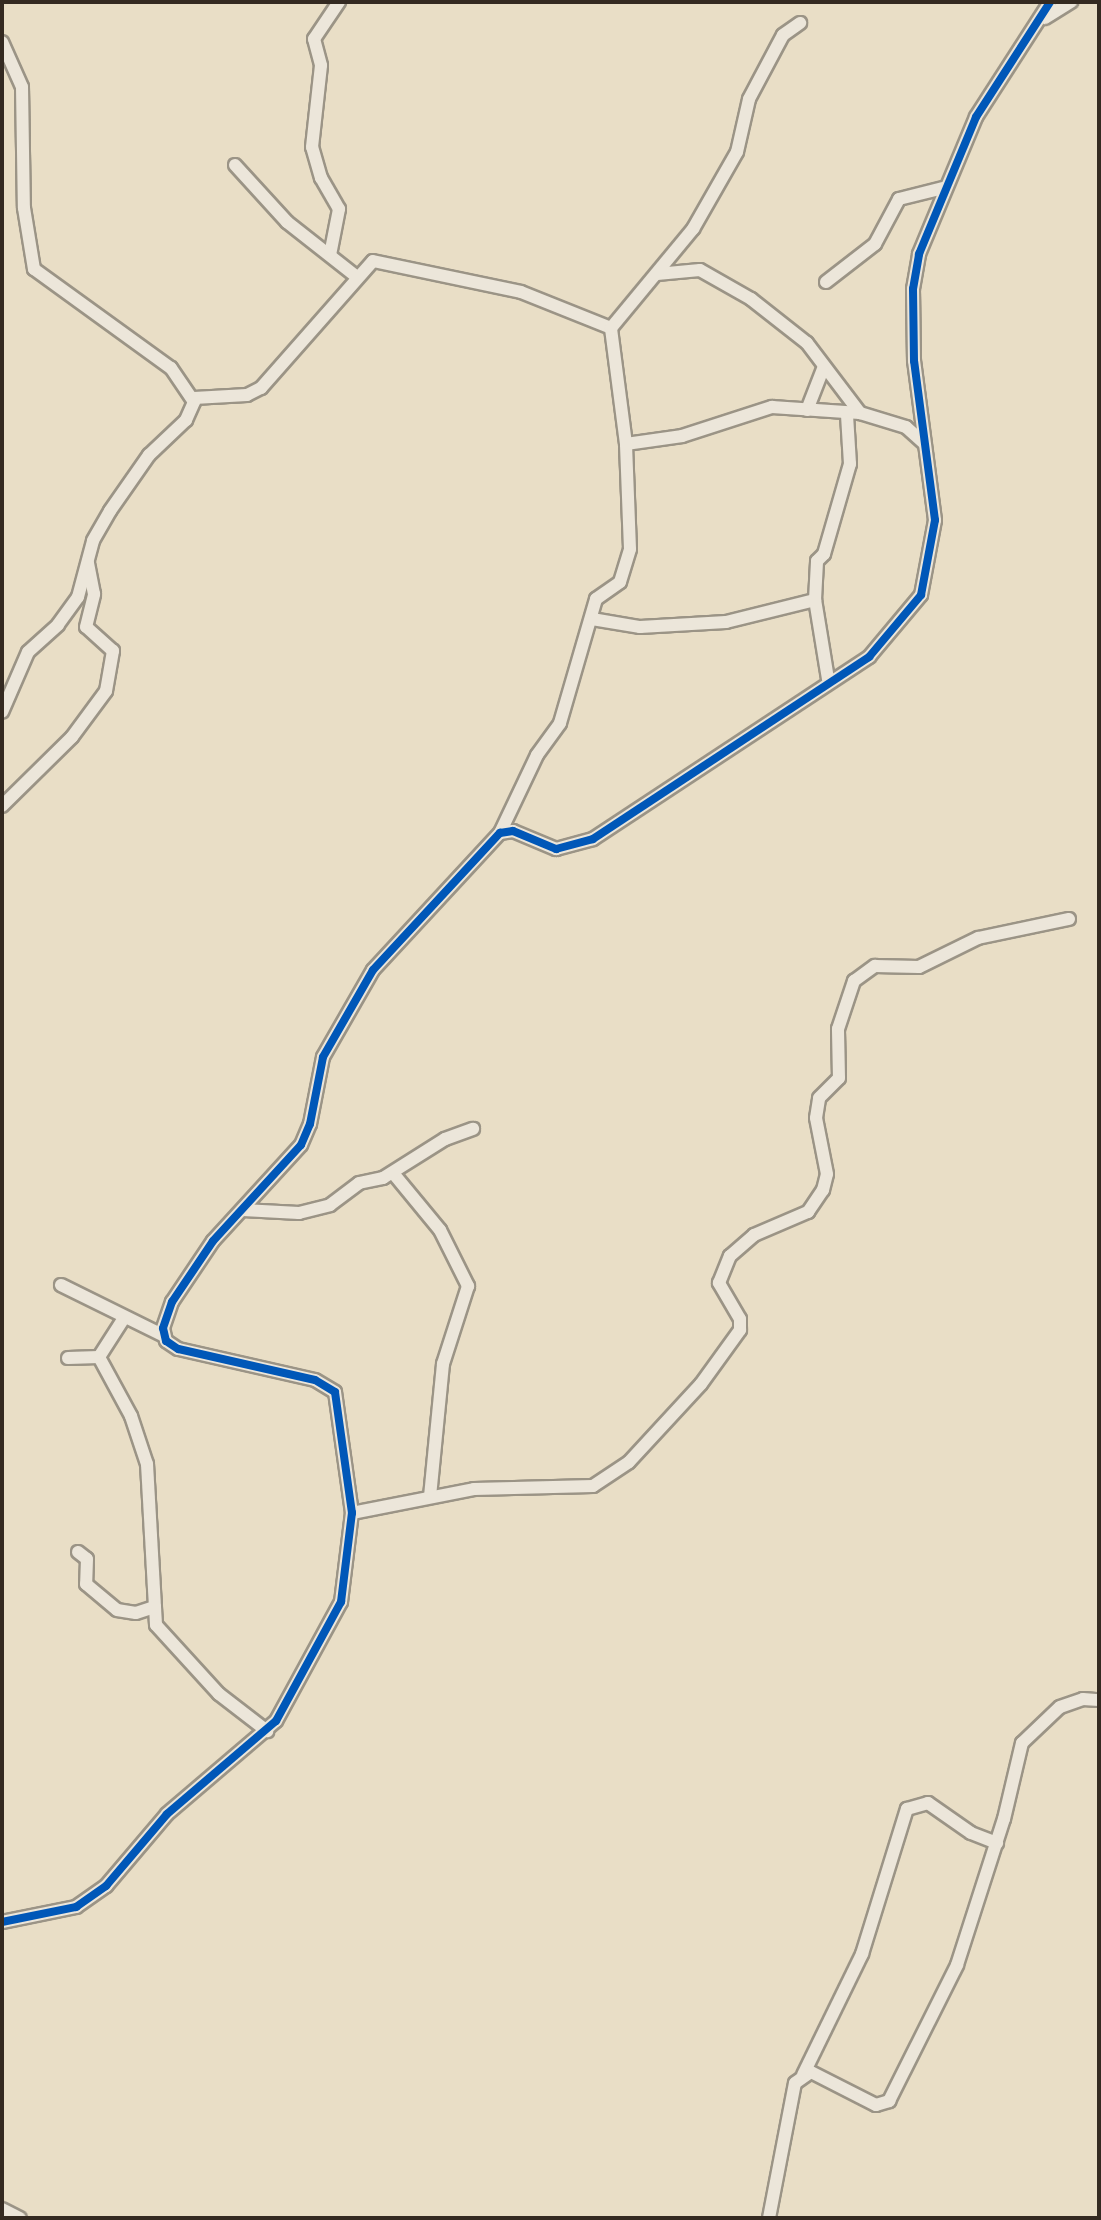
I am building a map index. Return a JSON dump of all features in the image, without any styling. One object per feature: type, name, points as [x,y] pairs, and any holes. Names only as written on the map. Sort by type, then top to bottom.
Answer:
[{"type":"street","points":[[330,255],[339,209],[321,178],[312,147],[321,65],[314,39],[339,2]]},
{"type":"street","points":[[500,833],[513,831],[556,849],[593,839],[693,769],[751,737],[828,679],[876,651],[921,595],[935,520],[914,361],[913,289],[926,230],[943,188],[982,107],[1045,18],[1050,2]]},
{"type":"street","points":[[1045,18],[1071,2]]},
{"type":"street","points":[[164,1336],[172,1302],[213,1241],[281,1171],[306,1136],[323,1057],[373,970],[500,833],[537,755],[560,723],[598,596],[623,579],[630,549],[626,444],[611,328],[693,229],[731,163],[746,105],[783,35],[800,23]]},
{"type":"street","points":[[2,42],[22,87],[24,208],[34,269],[171,368],[194,398]]},
{"type":"street","points":[[235,165],[276,211],[357,277]]},
{"type":"street","points":[[826,282],[875,244],[895,202],[943,188]]},
{"type":"street","points":[[194,398],[247,395],[261,388],[373,261],[386,261],[545,299],[611,328]]},
{"type":"street","points":[[657,274],[693,269],[715,276],[800,337],[853,414],[850,464],[824,554],[818,558],[815,600],[828,679]]},
{"type":"street","points":[[807,410],[823,369]]},
{"type":"street","points":[[2,712],[28,652],[58,625],[78,597],[87,561],[110,511],[149,455],[186,420],[194,398]]},
{"type":"street","points":[[626,444],[682,436],[765,408],[853,414],[906,427],[924,443]]},
{"type":"street","points":[[2,806],[72,737],[106,691],[113,651],[87,629],[94,594],[87,561]]},
{"type":"street","points":[[592,619],[640,627],[726,622],[815,600]]},
{"type":"street","points":[[352,1513],[474,1489],[593,1486],[640,1452],[701,1384],[740,1330],[740,1319],[719,1283],[730,1256],[754,1235],[808,1212],[823,1190],[819,1098],[839,1078],[838,1029],[854,981],[875,966],[919,967],[978,938],[1069,919]]},
{"type":"street","points":[[243,1210],[285,1214],[314,1210],[340,1199],[359,1183],[393,1173],[445,1139],[473,1129]]},
{"type":"street","points":[[393,1173],[440,1230],[468,1286],[443,1364],[430,1496]]},
{"type":"street","points":[[2,1922],[85,1903],[106,1886],[167,1814],[267,1731],[291,1701],[310,1651],[341,1602],[352,1513],[339,1402],[332,1388],[304,1377],[178,1349],[164,1336],[61,1285]]},
{"type":"street","points":[[99,1357],[124,1318]]},
{"type":"street","points":[[68,1358],[99,1357]]},
{"type":"street","points":[[99,1357],[146,1458],[156,1625],[219,1694],[267,1731]]},
{"type":"street","points":[[78,1552],[87,1559],[88,1587],[117,1610],[136,1613],[155,1607]]},
{"type":"street","points":[[803,2075],[830,2077],[876,2105],[889,2101],[957,1965],[997,1843],[1017,1754],[1026,1736],[1060,1707],[1083,1699],[1099,1700]]},
{"type":"street","points":[[769,2218],[792,2090],[803,2075],[862,1954],[907,1809],[924,1802],[971,1833],[997,1843]]},
{"type":"street","points":[[2,2209],[20,2218]]},
{"type":"cycle path","points":[[2,1922],[76,1907],[106,1886],[167,1814],[276,1721],[341,1602],[352,1513],[335,1392],[315,1380],[178,1349],[166,1341],[163,1328],[172,1302],[213,1241],[301,1145],[310,1124],[323,1057],[373,970],[500,833],[513,831],[556,849],[593,839],[869,657],[921,595],[935,520],[914,361],[913,289],[919,254],[976,117],[1050,2]]}]
